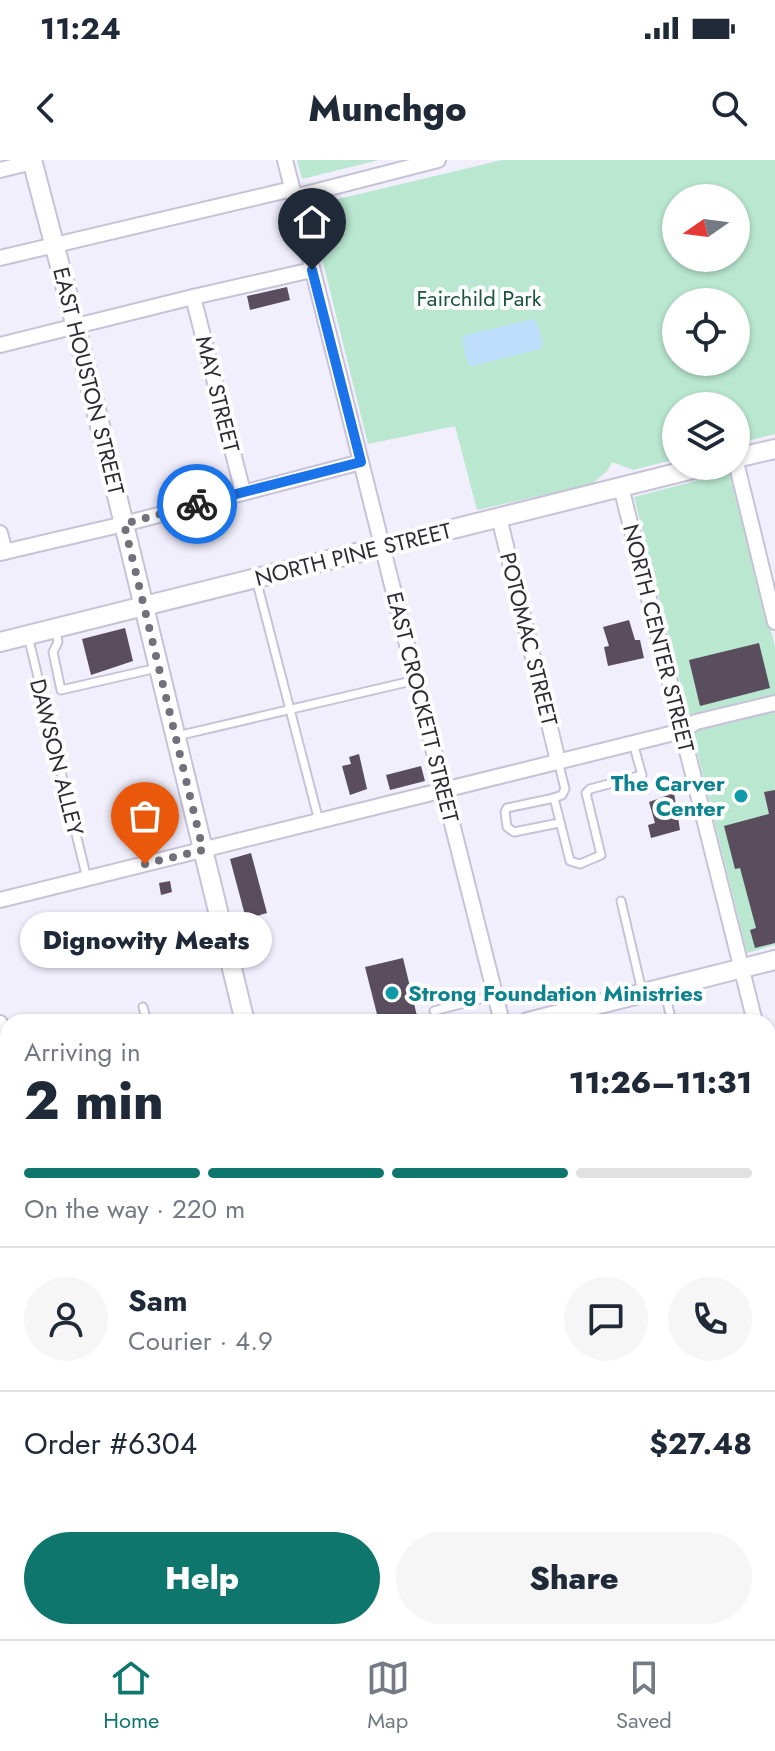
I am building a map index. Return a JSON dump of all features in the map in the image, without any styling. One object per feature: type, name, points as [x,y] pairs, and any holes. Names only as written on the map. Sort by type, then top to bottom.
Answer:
[{"type":"main road","name":"EAST HOUSTON STREET","points":[[32,161],[145,605],[243,1014]]},
{"type":"main road","points":[[750,456],[775,449]]},
{"type":"main road","name":"NORTH PINE STREET","points":[[0,642],[662,477]]},
{"type":"main road","points":[[585,1014],[643,993],[775,960]]},
{"type":"street","name":"EAST CROCKETT STREET","points":[[285,160],[500,1014]]},
{"type":"street","points":[[0,258],[438,160]]},
{"type":"street","points":[[0,170],[32,161]]},
{"type":"street","points":[[0,345],[312,270]]},
{"type":"street","name":"MAY STREET","points":[[193,297],[243,492]]},
{"type":"street","points":[[0,533],[2,552],[124,524],[361,462]]},
{"type":"street","points":[[741,480],[775,622]]},
{"type":"street","name":"NORTH CENTER STREET","points":[[621,487],[753,1014]]},
{"type":"street","name":"POTOMAC STREET","points":[[499,517],[558,761]]},
{"type":"street","points":[[0,900],[682,731],[696,722],[775,703]]},
{"type":"lane","points":[[256,578],[319,821]]},
{"type":"lane","points":[[55,627],[58,642],[53,652],[61,690],[159,668]]},
{"type":"lane","name":"DAWSON ALLEY","points":[[27,634],[87,879]]},
{"type":"lane","points":[[175,736],[416,680]]},
{"type":"lane","points":[[554,798],[570,861],[580,864],[598,858],[600,848],[586,793],[590,789],[642,775],[633,743]]},
{"type":"lane","points":[[558,761],[565,789],[562,795],[507,808],[505,812],[507,827],[514,832],[559,823]]},
{"type":"lane","points":[[621,901],[643,993]]},
{"type":"lane","points":[[664,988],[670,1014]]},
{"type":"lane","points":[[434,1011],[495,995]]},
{"type":"lane","points":[[143,1007],[145,1014]]},
{"type":"green space","points":[[297,160],[379,160],[302,179]]},
{"type":"green space","name":"Fairchild Park","points":[[502,160],[775,160],[775,434],[750,440],[750,392],[662,392],[662,463],[633,470],[612,462],[608,470],[592,484],[477,510],[455,426],[368,444],[309,206]]},
{"type":"green space","name":"The Carver Center","points":[[699,480],[731,480],[775,646],[775,945],[747,953],[634,497]]},
{"type":"water","points":[[533,319],[537,322],[543,344],[540,349],[472,366],[468,364],[462,341],[465,335]]},
{"type":"building","points":[[287,287],[290,300],[250,310],[247,296]]},
{"type":"building","points":[[629,620],[635,640],[640,640],[644,658],[608,666],[604,647],[609,646],[603,627]]},
{"type":"building","points":[[125,628],[133,661],[91,675],[82,639]]},
{"type":"building","points":[[759,643],[770,688],[700,706],[689,660]]},
{"type":"building","points":[[359,754],[367,789],[350,795],[342,766],[351,764],[349,757]]},
{"type":"building","points":[[421,766],[425,781],[390,790],[386,775]]},
{"type":"building","points":[[775,790],[775,943],[755,948],[750,930],[756,928],[740,868],[735,869],[724,826],[769,814],[764,792]]},
{"type":"building","points":[[674,793],[680,830],[651,838],[648,825],[655,823],[649,802]]},
{"type":"building","points":[[157,808],[162,827],[143,832],[141,825],[135,826],[132,817],[139,815],[138,812]]},
{"type":"building","points":[[251,853],[267,913],[246,919],[230,859]]},
{"type":"building","points":[[170,881],[172,892],[161,895],[159,883]]},
{"type":"building","name":"Strong Foundation Ministries","points":[[403,958],[417,1014],[377,1014],[365,967]]},
{"type":"way so far","points":[[145,864],[203,850],[124,524],[197,504]]},
{"type":"place","name":"The Carver Center","points":[[741,796]]},
{"type":"place","name":"Dignowity Meats","points":[[145,864]]},
{"type":"place","name":"Strong Foundation Ministries","points":[[392,993]]},
{"type":"route","points":[[197,504],[361,462],[312,270]]}]
